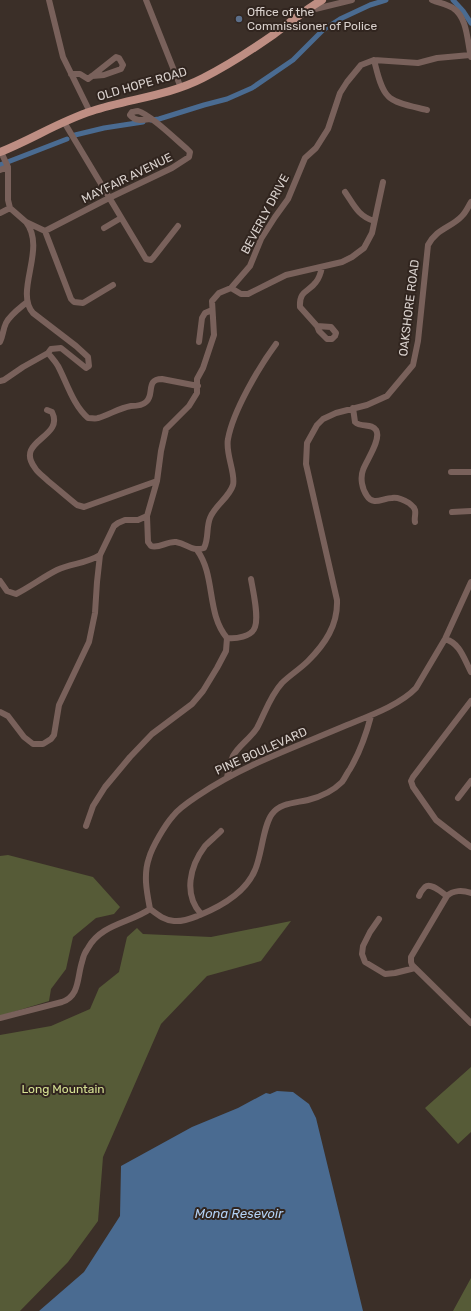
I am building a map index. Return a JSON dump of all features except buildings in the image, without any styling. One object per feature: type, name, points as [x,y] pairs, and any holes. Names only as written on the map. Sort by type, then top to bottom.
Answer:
[{"type":"main road","name":"OLD HOPE ROAD","points":[[2,154],[64,122],[90,112],[109,105],[181,88],[202,78],[240,57],[322,0]]},
{"type":"street","points":[[49,0],[63,57],[90,112]]},
{"type":"street","points":[[146,0],[181,88]]},
{"type":"street","points":[[302,13],[352,0]]},
{"type":"street","points":[[427,110],[392,100],[383,89],[374,60],[418,62],[437,58],[471,56],[463,21],[459,14],[454,9],[432,0]]},
{"type":"street","points":[[71,74],[80,74],[88,79],[116,57],[122,61],[122,69],[104,75],[92,76]]},
{"type":"street","name":"BEVERLY DRIVE","points":[[197,550],[177,542],[154,547],[151,546],[148,542],[148,516],[157,481],[166,429],[189,406],[197,393],[197,379],[203,368],[214,335],[212,301],[219,293],[231,288],[250,266],[261,239],[274,217],[288,198],[306,158],[316,148],[328,129],[340,94],[347,82],[361,65],[374,60]]},
{"type":"street","name":"MAYFAIR AVENUE","points":[[45,231],[172,168],[189,157],[190,152],[187,148],[151,119]]},
{"type":"street","points":[[64,122],[146,260],[153,258],[178,226]]},
{"type":"street","points":[[2,154],[8,166],[8,200],[10,208],[26,222],[45,231],[68,295],[74,302],[83,304],[113,285]]},
{"type":"street","points":[[0,170],[8,166]]},
{"type":"street","points":[[231,288],[242,294],[248,294],[286,276],[342,262],[352,257],[364,248],[372,233],[383,182]]},
{"type":"street","points":[[345,192],[358,211],[366,218],[374,221]]},
{"type":"street","name":"OAKSHORE ROAD","points":[[228,777],[233,756],[250,738],[267,705],[281,684],[308,661],[323,644],[336,621],[338,610],[337,600],[306,464],[307,443],[317,425],[323,419],[353,408],[367,405],[387,396],[413,365],[418,341],[428,245],[441,230],[462,216],[471,202]]},
{"type":"street","points":[[0,213],[10,208]]},
{"type":"street","points":[[104,228],[121,218]]},
{"type":"street","points":[[0,381],[48,353],[51,348],[61,348],[84,368],[88,368],[89,366],[88,357],[85,354],[29,309],[27,292],[33,241],[31,231],[26,222]]},
{"type":"street","points":[[317,326],[300,307],[300,298],[304,292],[316,283],[320,276],[322,267]]},
{"type":"street","points":[[0,342],[2,338],[2,324],[27,302]]},
{"type":"street","points":[[199,342],[202,318],[205,313],[212,310]]},
{"type":"street","points":[[251,579],[256,612],[255,628],[250,633],[235,639],[227,638],[221,631],[217,621],[206,567],[197,550],[204,548],[207,543],[207,527],[210,517],[233,484],[227,451],[228,440],[234,420],[266,358],[276,344]]},
{"type":"street","points":[[48,353],[57,365],[79,407],[88,418],[98,418],[124,408],[146,403],[150,397],[152,383],[157,379],[162,378],[198,386]]},
{"type":"street","points":[[353,408],[355,422],[359,425],[372,427],[376,429],[378,433],[374,448],[363,470],[363,487],[367,498],[378,502],[394,497],[403,500],[413,506],[415,522]]},
{"type":"street","points":[[47,410],[52,412],[55,418],[54,426],[52,430],[34,445],[30,451],[30,458],[35,469],[77,505],[84,507],[157,481]]},
{"type":"street","points":[[451,472],[471,472]]},
{"type":"street","points":[[452,512],[471,511]]},
{"type":"street","points":[[0,712],[8,716],[24,737],[33,744],[43,744],[51,739],[54,735],[59,705],[89,642],[94,613],[100,555],[114,526],[125,520],[138,520],[148,516]]},
{"type":"street","points":[[0,580],[7,591],[16,594],[57,570],[88,561],[100,555]]},
{"type":"street","name":"PINE BOULEVARD","points":[[150,909],[146,885],[146,871],[149,858],[173,815],[192,800],[228,777],[371,716],[412,693],[445,639],[471,582]]},
{"type":"street","points":[[86,826],[93,806],[105,787],[130,758],[152,734],[192,704],[203,691],[226,651],[227,638]]},
{"type":"street","points":[[445,639],[456,645],[471,672]]},
{"type":"street","points":[[471,702],[413,777],[411,782],[436,820],[471,847]]},
{"type":"street","points":[[0,1018],[69,999],[74,992],[79,978],[82,961],[91,942],[101,933],[117,924],[142,914],[150,909],[165,919],[175,921],[190,919],[210,912],[233,896],[250,880],[258,863],[267,825],[272,815],[282,806],[319,797],[330,792],[343,781],[366,736],[371,716]]},
{"type":"street","points":[[458,798],[471,781]]},
{"type":"street","points":[[201,914],[194,904],[191,893],[191,874],[205,847],[221,831]]},
{"type":"street","points":[[418,896],[425,887],[428,886],[437,889],[447,896]]},
{"type":"street","points":[[471,893],[464,891],[447,896],[411,957],[411,962],[415,968],[471,1023]]},
{"type":"street","points":[[379,919],[363,946],[362,954],[365,962],[385,974],[415,968]]},
{"type":"green space","points":[[8,855],[93,877],[120,907],[114,914],[96,918],[73,937],[66,969],[51,989],[49,1001],[0,1016],[0,856]]},
{"type":"green space","name":"Long Mountain","points":[[291,921],[261,961],[207,976],[161,1024],[103,1157],[98,1221],[68,1262],[20,1311],[0,1311],[0,1035],[51,1026],[90,1009],[99,988],[119,972],[127,937],[137,928],[143,934],[211,937]]},
{"type":"green space","points":[[471,1067],[471,1132],[458,1144],[425,1108]]},
{"type":"green space","points":[[471,1278],[471,1311],[453,1311]]},
{"type":"water","name":"Mona Resevoir","points":[[277,1091],[293,1092],[309,1104],[316,1118],[363,1311],[39,1311],[84,1272],[120,1216],[121,1166],[192,1127],[238,1108],[266,1093],[270,1094]]},
{"type":"waterway","points":[[151,120],[227,99],[252,88],[293,60],[323,30],[340,19],[370,5],[386,0]]},
{"type":"waterway","points":[[453,0],[471,23]]},
{"type":"waterway","points":[[75,135],[104,128],[143,122]]},
{"type":"waterway","points":[[0,165],[67,139]]},
{"type":"place","name":"Office of the Commissioner of Police","points":[[239,19]]}]
